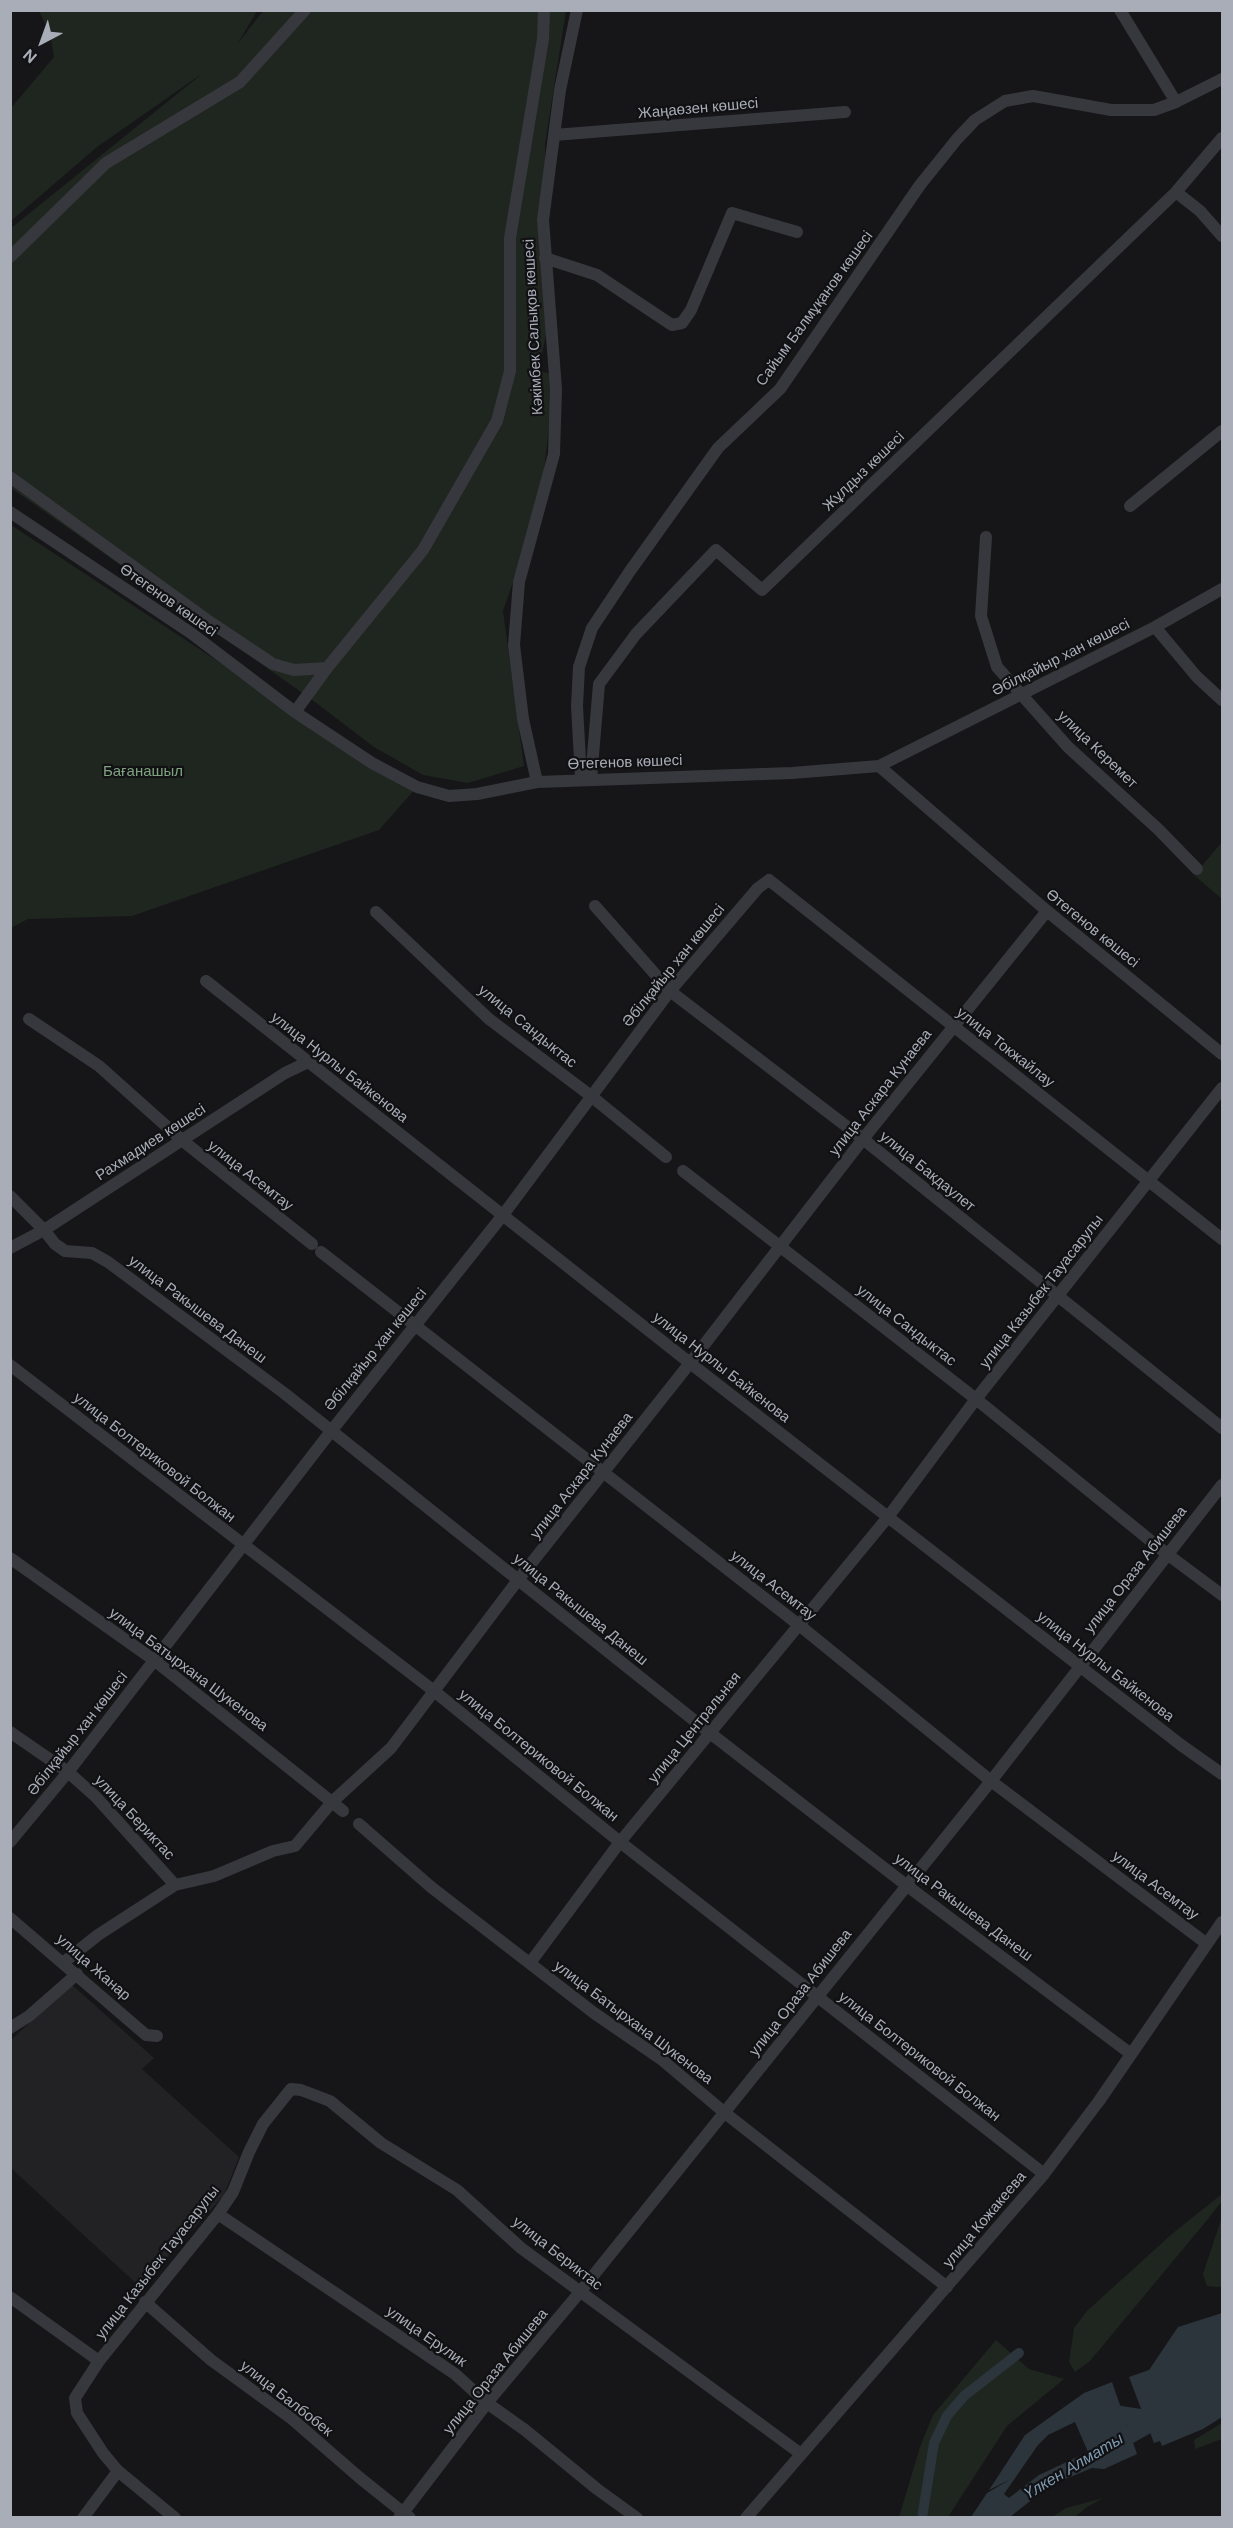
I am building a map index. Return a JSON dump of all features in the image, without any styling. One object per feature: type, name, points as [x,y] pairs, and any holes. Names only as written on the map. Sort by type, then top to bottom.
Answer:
[{"type":"street","points":[[10,257],[106,163],[240,82],[305,10]]},
{"type":"street","points":[[295,712],[327,668],[423,550],[497,421],[510,371],[510,238],[543,39],[544,10]]},
{"type":"street","points":[[577,11],[589,10]]},
{"type":"street","points":[[1120,10],[1176,102]]},
{"type":"street","name":"Кәкімбек Салықов көшесі","points":[[537,782],[523,719],[514,645],[519,582],[554,454],[556,389],[543,220],[560,90],[577,11]]},
{"type":"street","name":"Сайым Балмұқанов көшесі","points":[[586,779],[577,706],[579,667],[592,628],[718,448],[780,389],[920,185],[975,120],[1005,101],[1033,96],[1111,110],[1154,110],[1176,102],[1222,79]]},
{"type":"street","name":"Жаңаөзен көшесі","points":[[554,135],[845,112]]},
{"type":"street","name":"Жұлдыз көшесі","points":[[586,779],[599,684],[636,634],[716,550],[762,590],[1176,192],[1222,138]]},
{"type":"street","points":[[1176,192],[1200,210],[1222,236]]},
{"type":"street","points":[[545,258],[597,275],[672,325],[682,323],[691,310],[732,213],[797,232]]},
{"type":"street","points":[[1130,506],[1222,431]]},
{"type":"street","points":[[10,477],[210,622],[273,664],[294,670],[327,668]]},
{"type":"street","name":"Өтегенов көшесі","points":[[10,512],[191,633],[295,712],[372,763],[417,787],[449,796],[477,794],[537,782],[792,773],[879,766],[1047,911],[1222,1054]]},
{"type":"street","name":"улица Керемет","points":[[986,537],[981,616],[997,667],[1068,747],[1158,829],[1197,869]]},
{"type":"street","name":"Әбілқайыр хан көшесі","points":[[879,766],[1155,627],[1222,589]]},
{"type":"street","points":[[1155,627],[1197,677],[1222,700]]},
{"type":"street","name":"Әбілқайыр хан көшесі","points":[[10,1842],[68,1772],[332,1430],[503,1215],[670,992],[758,888],[768,880]]},
{"type":"street","name":"улица Токжайлау","points":[[768,880],[869,957],[1222,1239]]},
{"type":"street","name":"улица Бакдаулет","points":[[595,906],[670,992],[863,1139],[1222,1428]]},
{"type":"street","name":"улица Аскара Кунаева","points":[[64,1962],[98,1935],[175,1885],[214,1876],[273,1851],[295,1846],[332,1802],[390,1748],[518,1580],[690,1364],[863,1139],[1047,911]]},
{"type":"street","name":"улица Сандыктас","points":[[376,912],[489,1019],[591,1096],[666,1157]]},
{"type":"street","name":"улица Нурлы Байкенова","points":[[206,981],[306,1063],[336,1083],[690,1364],[1181,1746],[1222,1774]]},
{"type":"street","name":"улица Асемтау","points":[[29,1019],[99,1066],[183,1141],[316,1248],[799,1625],[991,1780],[1207,1944]]},
{"type":"street","name":"Рахмадиев көшесі","points":[[10,1248],[44,1230],[285,1073],[306,1063]]},
{"type":"street","name":"улица Казыбек Тауасарулы","points":[[888,1517],[976,1399],[1222,1088]]},
{"type":"street","name":"улица Сандыктас","points":[[683,1171],[976,1399],[1167,1554],[1222,1595]]},
{"type":"street","name":"улица Ракышева Данеш","points":[[10,1196],[55,1244],[65,1251],[92,1253],[108,1262],[332,1430],[710,1733],[906,1885],[1131,2054]]},
{"type":"street","name":"улица Болтериковой Болжан","points":[[10,1365],[434,1691],[620,1842],[1044,2174]]},
{"type":"street","name":"улица Ораза Абишева","points":[[404,2516],[487,2403],[725,2113],[991,1780],[1222,1485]]},
{"type":"street","name":"улица Центральная","points":[[530,1963],[620,1842],[888,1517]]},
{"type":"street","name":"улица Батырхана Шукенова","points":[[10,1558],[154,1660],[343,1811]]},
{"type":"street","name":"улица Бериктас","points":[[10,1732],[68,1772],[96,1797],[175,1885]]},
{"type":"street","name":"улица Батырхана Шукенова","points":[[359,1824],[430,1887],[594,2013],[661,2059],[725,2113],[947,2288]]},
{"type":"street","name":"улица Жанар","points":[[10,1918],[64,1962],[146,2035],[157,2036]]},
{"type":"street","name":"улица Кожакеева","points":[[746,2517],[1044,2174],[1131,2054],[1222,1922]]},
{"type":"street","points":[[10,2028],[29,2016],[77,1974]]},
{"type":"street","name":"улица Казыбек Тауасарулы","points":[[118,2471],[77,2413],[75,2403],[99,2361],[218,2214],[233,2192],[263,2124],[291,2089]]},
{"type":"street","name":"улица Бериктас","points":[[291,2089],[301,2090],[330,2101],[381,2143],[457,2190],[521,2248],[801,2454]]},
{"type":"street","name":"улица Ерулик","points":[[218,2214],[455,2374],[487,2403],[525,2430],[597,2489],[637,2517]]},
{"type":"street","points":[[10,2297],[99,2361]]},
{"type":"street","name":"улица Балбобек","points":[[145,2302],[211,2360],[292,2419],[404,2516]]},
{"type":"street","points":[[83,2517],[118,2471],[175,2517]]},
{"type":"shaded area","points":[[71,1984],[154,2058],[142,2069],[239,2157],[224,2195],[140,2287],[11,2168],[10,2041]]},
{"type":"green space","points":[[39,11],[257,11],[238,43],[263,11],[566,11],[545,144],[550,313],[539,370],[555,376],[540,504],[503,611],[524,766],[468,783],[423,775],[374,747],[311,699],[11,488],[10,229],[203,73],[97,147],[11,221],[11,108],[54,57],[50,34]]},
{"type":"green space","name":"Бағанашыл","points":[[11,525],[295,712],[417,787],[379,830],[132,916],[28,919],[11,928]]},
{"type":"green space","points":[[1222,842],[1222,899],[1194,875]]},
{"type":"green space","points":[[1222,2194],[1222,2201],[1208,2219],[1090,2361],[1075,2372],[1069,2362],[1074,2328],[1087,2311],[1173,2233]]},
{"type":"green space","points":[[1222,2217],[1222,2287],[1207,2286],[1203,2274]]},
{"type":"green space","points":[[996,2340],[1029,2369],[1064,2379],[1007,2426],[948,2517],[899,2517],[920,2447],[933,2415]]},
{"type":"green space","points":[[1222,2423],[1222,2439],[1195,2449],[1194,2440]]},
{"type":"green space","points":[[1103,2498],[1075,2517],[1052,2517],[1066,2508]]},
{"type":"water","points":[[1222,2313],[1222,2417],[1203,2429],[1162,2446],[1160,2441],[1154,2443],[1129,2377],[1149,2370],[1178,2327]]},
{"type":"water","points":[[1112,2382],[1137,2454],[1104,2469],[1092,2468],[1049,2486],[1010,2517],[971,2517],[987,2493],[1011,2479],[989,2490],[1025,2435],[1084,2393]],"holes":[[[1075,2422],[1088,2452],[1039,2475],[1009,2498],[1004,2494],[1038,2445],[1048,2435]]]},
{"type":"waterway","points":[[922,2518],[934,2443],[947,2416],[964,2396],[1019,2353]]},
{"type":"waterway","name":"Үлкен Алматы","points":[[1101,2412],[1153,2420]]},
{"type":"waterway","name":"Үлкен Алматы","points":[[1108,2447],[1168,2413]]}]
